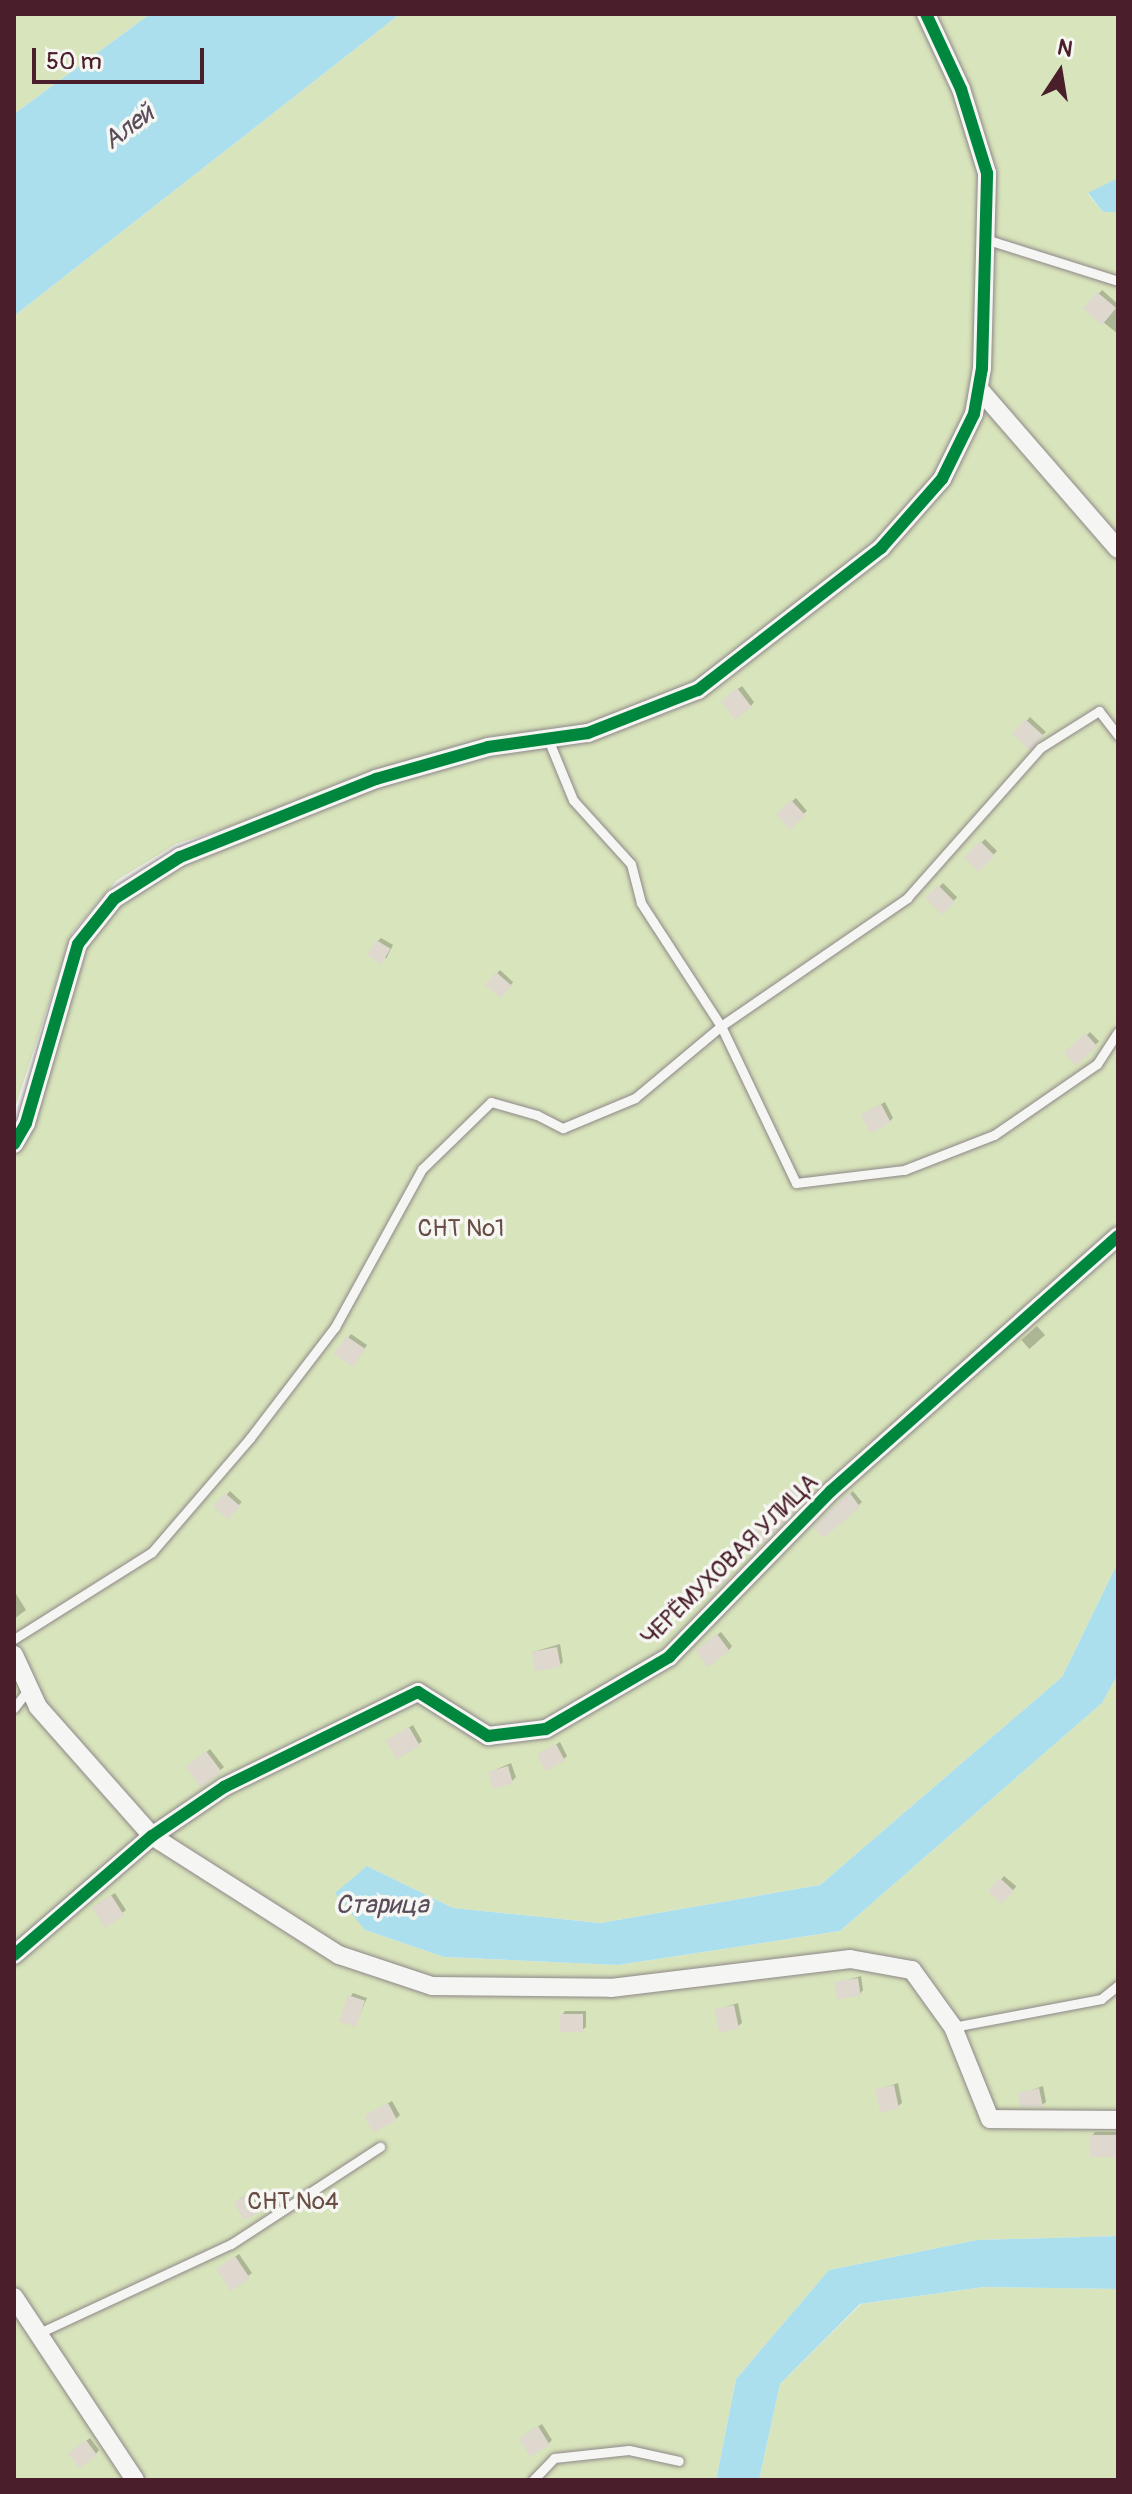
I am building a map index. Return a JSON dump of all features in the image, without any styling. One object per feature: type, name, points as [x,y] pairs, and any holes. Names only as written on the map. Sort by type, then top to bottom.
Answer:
[{"type":"street","points":[[14,1144],[26,1123],[78,944],[114,899],[180,857],[376,779],[488,747],[588,733],[698,690],[881,548],[942,479],[974,414],[979,389],[987,173],[961,89],[926,14]]},
{"type":"street","points":[[979,389],[1118,549]]},
{"type":"street","name":"ЧЕРЁМУХОВАЯ УЛИЦА","points":[[152,1836],[224,1787],[418,1692],[488,1736],[546,1729],[669,1657],[831,1491],[1118,1236]]},
{"type":"street","points":[[14,1655],[38,1707],[152,1836],[339,1955],[432,1986],[611,1988],[850,1959],[912,1970],[953,2027],[990,2119],[1118,2120]]},
{"type":"street","points":[[14,1955],[152,1836]]},
{"type":"street","points":[[14,2297],[135,2480]]},
{"type":"lane","points":[[985,239],[1118,281]]},
{"type":"lane","points":[[14,1639],[152,1552],[250,1438],[335,1327],[422,1169],[491,1102],[537,1115],[563,1128],[635,1098],[721,1026],[907,898],[1040,748],[1099,711],[1118,735]]},
{"type":"lane","points":[[548,739],[573,800],[631,864],[641,903],[721,1026],[796,1183],[904,1170],[994,1135],[1097,1064],[1118,1032]]},
{"type":"lane","points":[[14,1708],[29,1689]]},
{"type":"lane","points":[[953,2027],[1101,1999],[1118,1985]]},
{"type":"lane","points":[[39,2333],[231,2244],[380,2147]]},
{"type":"lane","points":[[533,2480],[554,2458],[629,2450],[679,2461]]},
{"type":"green space","points":[[14,14],[150,14],[14,114]]},
{"type":"green space","points":[[400,14],[1118,14],[1118,178],[1088,194],[1103,212],[1118,212],[1118,1562],[1062,1677],[820,1885],[600,1923],[453,1908],[367,1866],[365,1930],[444,1957],[618,1965],[840,1931],[1102,1703],[1118,1674],[1118,2236],[977,2240],[829,2270],[736,2379],[716,2480],[14,2480],[14,1146],[78,944],[127,896],[181,862],[364,783],[176,844],[116,881],[72,933],[14,1111],[14,316]]},
{"type":"green space","points":[[984,2287],[1118,2289],[1118,2480],[759,2480],[780,2384],[861,2304]]},
{"type":"water","name":"Алей","points":[[150,14],[400,14],[14,316],[14,114]]},
{"type":"water","points":[[1118,178],[1118,212],[1103,212],[1088,193]]},
{"type":"water","name":"Старица","points":[[1118,1562],[1118,1674],[1102,1703],[840,1931],[618,1965],[444,1957],[365,1930],[335,1893],[367,1866],[453,1908],[600,1923],[820,1885],[1062,1677]]},
{"type":"water","points":[[1118,2236],[1118,2289],[984,2287],[860,2304],[780,2384],[759,2480],[716,2480],[736,2379],[829,2270],[977,2240]]},
{"type":"building","points":[[1097,292],[1116,308],[1102,325],[1083,309]]},
{"type":"building","points":[[737,688],[752,707],[735,720],[720,701]]},
{"type":"building","points":[[1025,719],[1044,736],[1030,751],[1012,734]]},
{"type":"building","points":[[791,800],[805,815],[790,830],[776,814]]},
{"type":"building","points":[[980,841],[995,856],[979,872],[964,857]]},
{"type":"building","points":[[938,885],[955,902],[942,915],[925,898]]},
{"type":"building","points":[[376,940],[391,949],[381,964],[367,955]]},
{"type":"building","points":[[496,972],[512,986],[501,999],[485,985]]},
{"type":"building","points":[[1085,1033],[1097,1046],[1076,1066],[1064,1053]]},
{"type":"building","points":[[881,1104],[891,1123],[871,1133],[861,1115]]},
{"type":"building","points":[[346,1336],[365,1349],[353,1367],[334,1354]]},
{"type":"building","points":[[790,1488],[803,1499],[798,1508],[757,1550],[752,1545],[746,1550],[740,1543]]},
{"type":"building","points":[[849,1492],[860,1507],[824,1538],[813,1527]]},
{"type":"building","points":[[225,1493],[240,1506],[228,1520],[213,1507]]},
{"type":"building","points":[[716,1567],[727,1580],[712,1593],[701,1580]]},
{"type":"building","points":[[717,1634],[730,1651],[708,1667],[695,1650]]},
{"type":"building","points":[[557,1647],[561,1667],[535,1672],[531,1652]]},
{"type":"building","points":[[409,1727],[420,1746],[397,1760],[386,1740]]},
{"type":"building","points":[[556,1744],[565,1761],[545,1771],[537,1754]]},
{"type":"building","points":[[206,1751],[222,1772],[201,1787],[185,1767]]},
{"type":"building","points":[[508,1766],[513,1783],[493,1789],[488,1772]]},
{"type":"building","points":[[1000,1878],[1014,1891],[1002,1904],[988,1891]]},
{"type":"building","points":[[111,1895],[124,1915],[105,1928],[92,1908]]},
{"type":"building","points":[[858,1978],[861,1996],[837,2000],[834,1982]]},
{"type":"building","points":[[348,1995],[365,2001],[356,2027],[339,2021]]},
{"type":"building","points":[[734,2005],[739,2028],[719,2033],[714,2009]]},
{"type":"building","points":[[560,2014],[583,2014],[583,2032],[560,2032]]},
{"type":"building","points":[[894,2085],[899,2108],[880,2112],[875,2089]]},
{"type":"building","points":[[1039,2088],[1043,2107],[1021,2107],[1017,2093]]},
{"type":"building","points":[[388,2103],[397,2120],[373,2132],[364,2116]]},
{"type":"building","points":[[1090,2135],[1116,2135],[1116,2157],[1090,2157]]},
{"type":"building","points":[[249,2194],[259,2213],[244,2221],[234,2202]]},
{"type":"building","points":[[235,2256],[250,2278],[231,2291],[216,2269]]},
{"type":"building","points":[[538,2426],[550,2445],[530,2457],[518,2438]]},
{"type":"building","points":[[86,2440],[97,2455],[79,2468],[68,2453]]},
{"type":"cycle path","points":[[14,1144],[26,1123],[78,944],[114,899],[180,857],[376,779],[488,747],[588,733],[698,690],[881,548],[942,479],[974,414],[982,368],[987,173],[961,89],[926,14]]},
{"type":"cycle path","points":[[14,1955],[152,1836],[224,1787],[418,1692],[488,1736],[546,1729],[669,1657],[831,1491],[1118,1236]]},
{"type":"park label","name":"СНТ №1","points":[[461,1229]]},
{"type":"park label","name":"СНТ №4","points":[[293,2202]]}]
